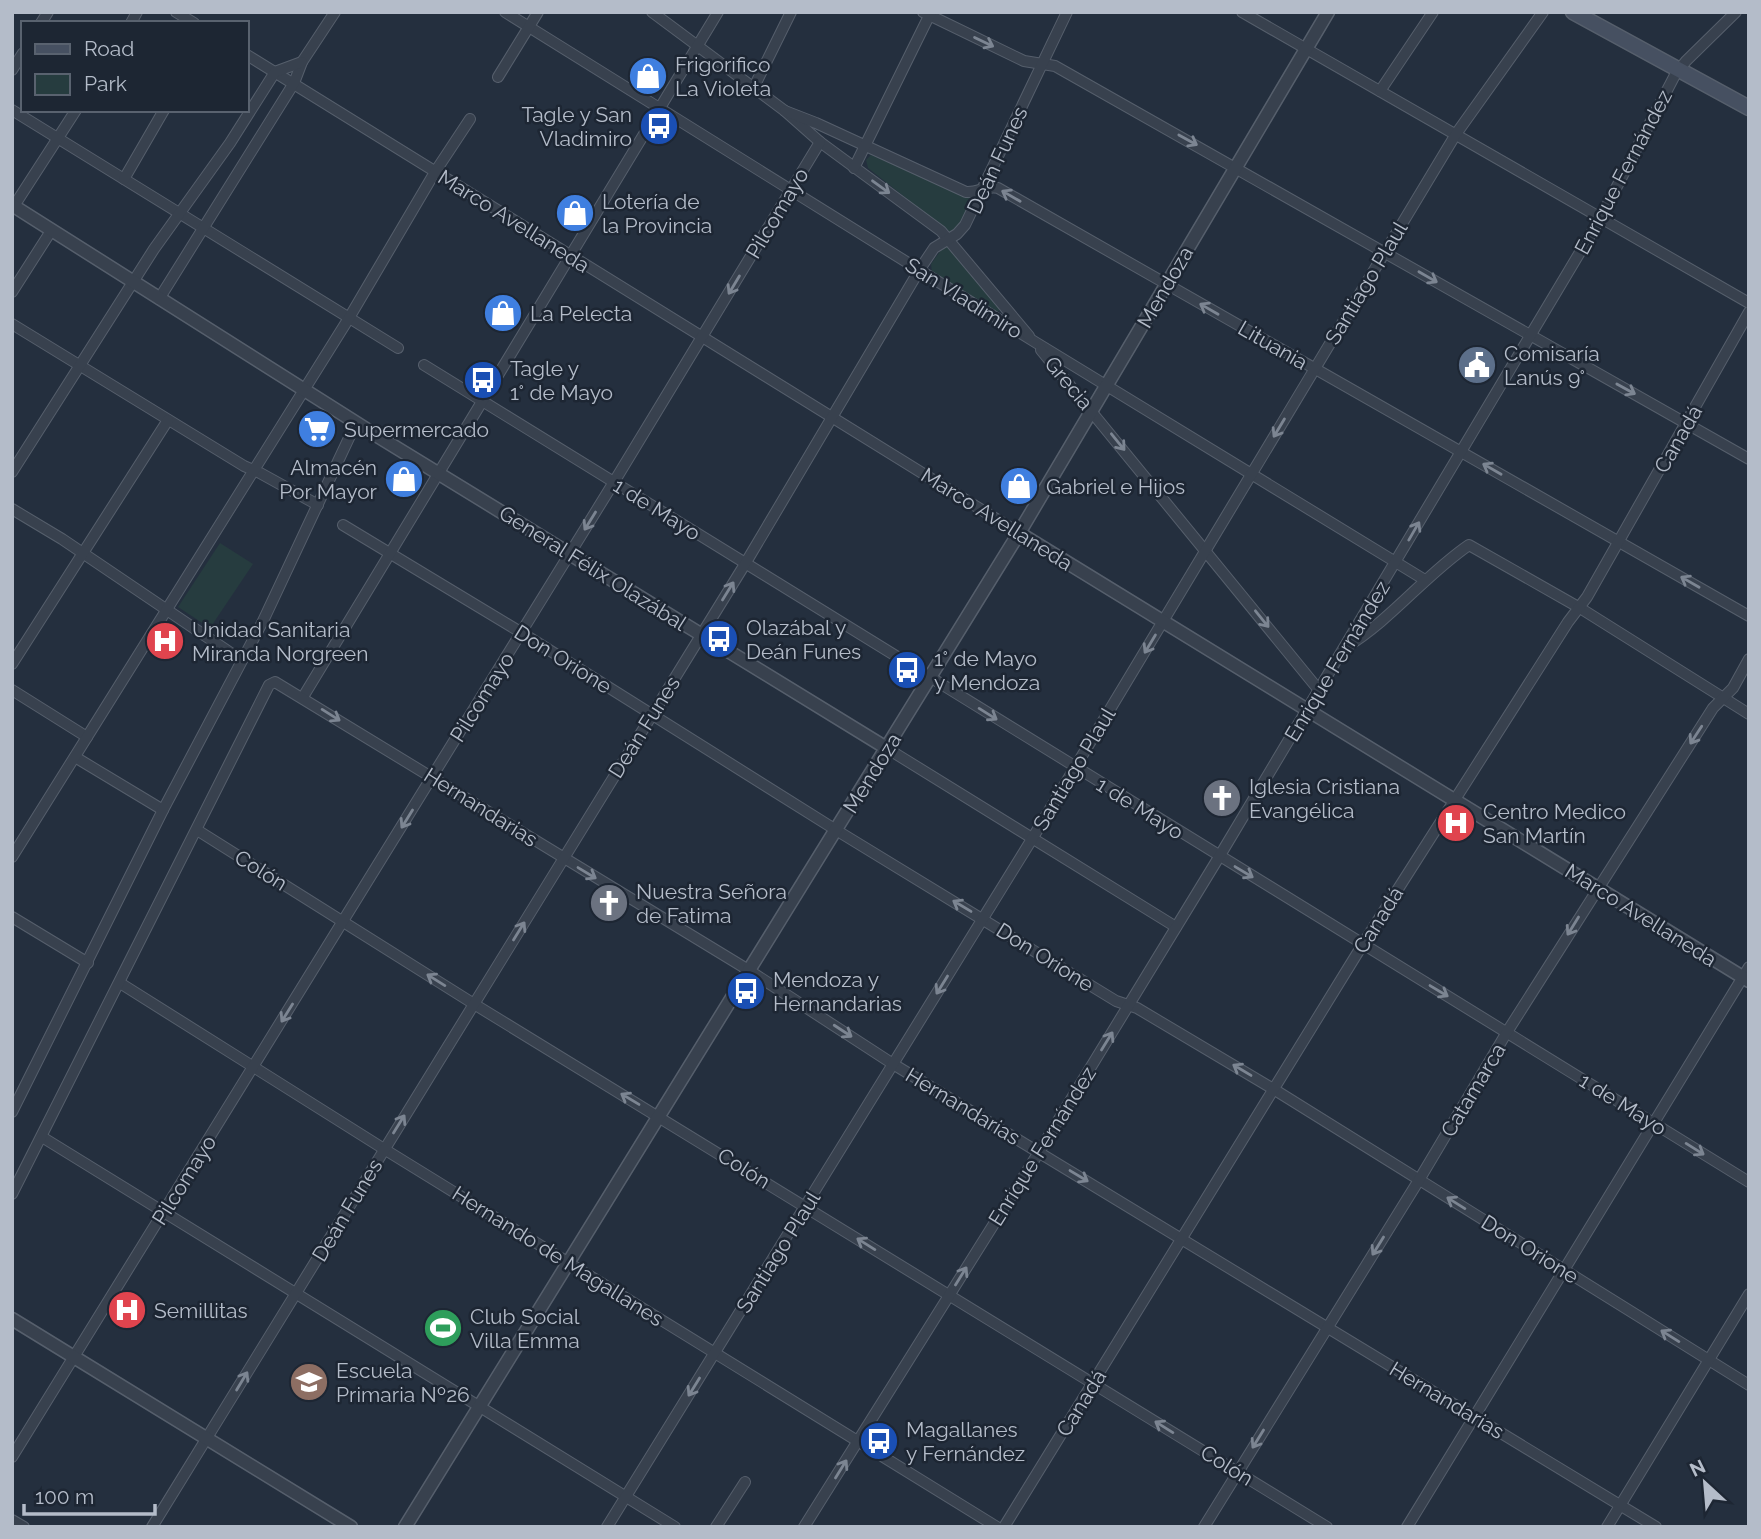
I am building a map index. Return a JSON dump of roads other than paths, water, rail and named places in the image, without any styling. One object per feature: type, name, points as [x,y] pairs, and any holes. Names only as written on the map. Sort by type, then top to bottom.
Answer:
[{"type":"main road","points":[[1573,12],[1749,108]]},
{"type":"street","points":[[159,299],[205,229],[294,83],[302,62],[335,12]]},
{"type":"street","name":"San Vladimiro","points":[[505,12],[1035,342],[1425,580]]},
{"type":"street","points":[[498,77],[538,12]]},
{"type":"street","name":"Grecia","points":[[652,12],[948,237],[1318,689]]},
{"type":"street","points":[[303,697],[718,12]]},
{"type":"street","points":[[753,89],[792,12]]},
{"type":"street","name":"Deán Funes","points":[[152,1527],[745,564],[920,270],[934,248],[948,237],[957,234],[965,225],[1067,12]]},
{"type":"street","points":[[1242,12],[1749,303]]},
{"type":"street","name":"Mendoza","points":[[405,1527],[1020,533],[1328,12]]},
{"type":"street","points":[[1380,91],[1433,12]]},
{"type":"street","name":"Santiago Plaul","points":[[607,1527],[1165,621],[1205,549],[1456,135],[1543,12]]},
{"type":"street","name":"Enrique Fernández","points":[[804,1527],[1039,1152],[1308,709],[1601,217],[1678,69],[1736,12]]},
{"type":"street","points":[[855,168],[928,13],[1024,61],[1055,66],[1749,459]]},
{"type":"street","name":"Marco Avellaneda","points":[[248,56],[1597,888],[1747,975]]},
{"type":"street","points":[[12,472],[132,283],[230,143],[275,72],[302,62]]},
{"type":"street","points":[[12,110],[398,348]]},
{"type":"street","name":"Lituania","points":[[785,111],[816,122],[966,192],[989,187],[998,188],[1749,616]]},
{"type":"street","points":[[13,206],[75,112]]},
{"type":"street","points":[[124,179],[163,112]]},
{"type":"street","points":[[12,857],[349,318],[470,118]]},
{"type":"street","name":"Pilcomayo","points":[[12,1457],[344,922],[820,142]]},
{"type":"street","name":"General Félix Olazábal","points":[[13,206],[356,423],[1176,927]]},
{"type":"street","points":[[12,292],[51,231]]},
{"type":"street","name":"Canadá","points":[[1004,1527],[1363,944],[1568,622],[1580,608],[1749,312]]},
{"type":"street","points":[[12,324],[168,420],[318,505]]},
{"type":"street","name":"1 de Mayo","points":[[424,365],[1749,1182]]},
{"type":"street","points":[[12,664],[168,420]]},
{"type":"street","points":[[12,1112],[163,810],[263,621],[356,423]]},
{"type":"street","points":[[12,509],[83,553],[241,660]]},
{"type":"street","name":"Don Orione","points":[[343,525],[522,632],[836,830],[1116,1001],[1137,1008],[1275,1090],[1749,1385]]},
{"type":"street","points":[[1342,650],[1370,632],[1466,546],[1473,545],[1580,608],[1749,714]]},
{"type":"street","name":"Catamarca","points":[[1204,1527],[1597,888],[1713,708],[1733,688],[1749,659]]},
{"type":"street","name":"Hernandarias","points":[[197,830],[272,683],[278,682],[750,971],[893,1064],[1656,1527]]},
{"type":"street","points":[[12,690],[87,737]]},
{"type":"street","points":[[75,757],[163,810]]},
{"type":"street","points":[[12,1194],[197,830]]},
{"type":"street","name":"Colón","points":[[197,830],[474,1004],[1327,1527]]},
{"type":"street","points":[[12,917],[88,963]]},
{"type":"street","points":[[1407,1527],[1653,1123],[1747,975]]},
{"type":"street","name":"Hernando de Magallanes","points":[[120,983],[997,1527]]},
{"type":"street","points":[[42,1136],[675,1527]]},
{"type":"street","points":[[1607,1527],[1749,1294]]},
{"type":"street","points":[[12,1320],[351,1527]]},
{"type":"street","points":[[716,1527],[745,1482]]},
{"type":"street","points":[[12,1520],[24,1527]]},
{"type":"place","name":"Frigorifico La Violeta","points":[[648,76]]},
{"type":"place","name":"Tagle y San Vladimiro","points":[[659,126]]},
{"type":"place","name":"Lotería de la Provincia","points":[[575,213]]},
{"type":"place","name":"La Pelecta","points":[[503,313]]},
{"type":"place","name":"Comisaría Lanús 9°","points":[[1477,365]]},
{"type":"place","name":"Tagle y 1° de Mayo","points":[[483,380]]},
{"type":"place","name":"Supermercado","points":[[317,429]]},
{"type":"place","name":"Almacén Por Mayor","points":[[404,479]]},
{"type":"place","name":"Gabriel e Hijos","points":[[1019,486]]},
{"type":"place","name":"Olazábal y Deán Funes","points":[[719,639]]},
{"type":"place","name":"Unidad Sanitaria Miranda Norgreen","points":[[165,641]]},
{"type":"place","name":"1° de Mayo y Mendoza","points":[[907,670]]},
{"type":"place","name":"Iglesia Cristiana Evangélica","points":[[1222,798]]},
{"type":"place","name":"Centro Medico San Martín","points":[[1456,823]]},
{"type":"place","name":"Nuestra Señora de Fatima","points":[[609,903]]},
{"type":"place","name":"Mendoza y Hernandarias","points":[[746,991]]},
{"type":"place","name":"Semillitas","points":[[127,1310]]},
{"type":"place","name":"Club Social Villa Emma","points":[[443,1328]]},
{"type":"place","name":"Escuela Primaria Nº26","points":[[309,1382]]},
{"type":"place","name":"Magallanes y Fernández","points":[[879,1441]]}]
